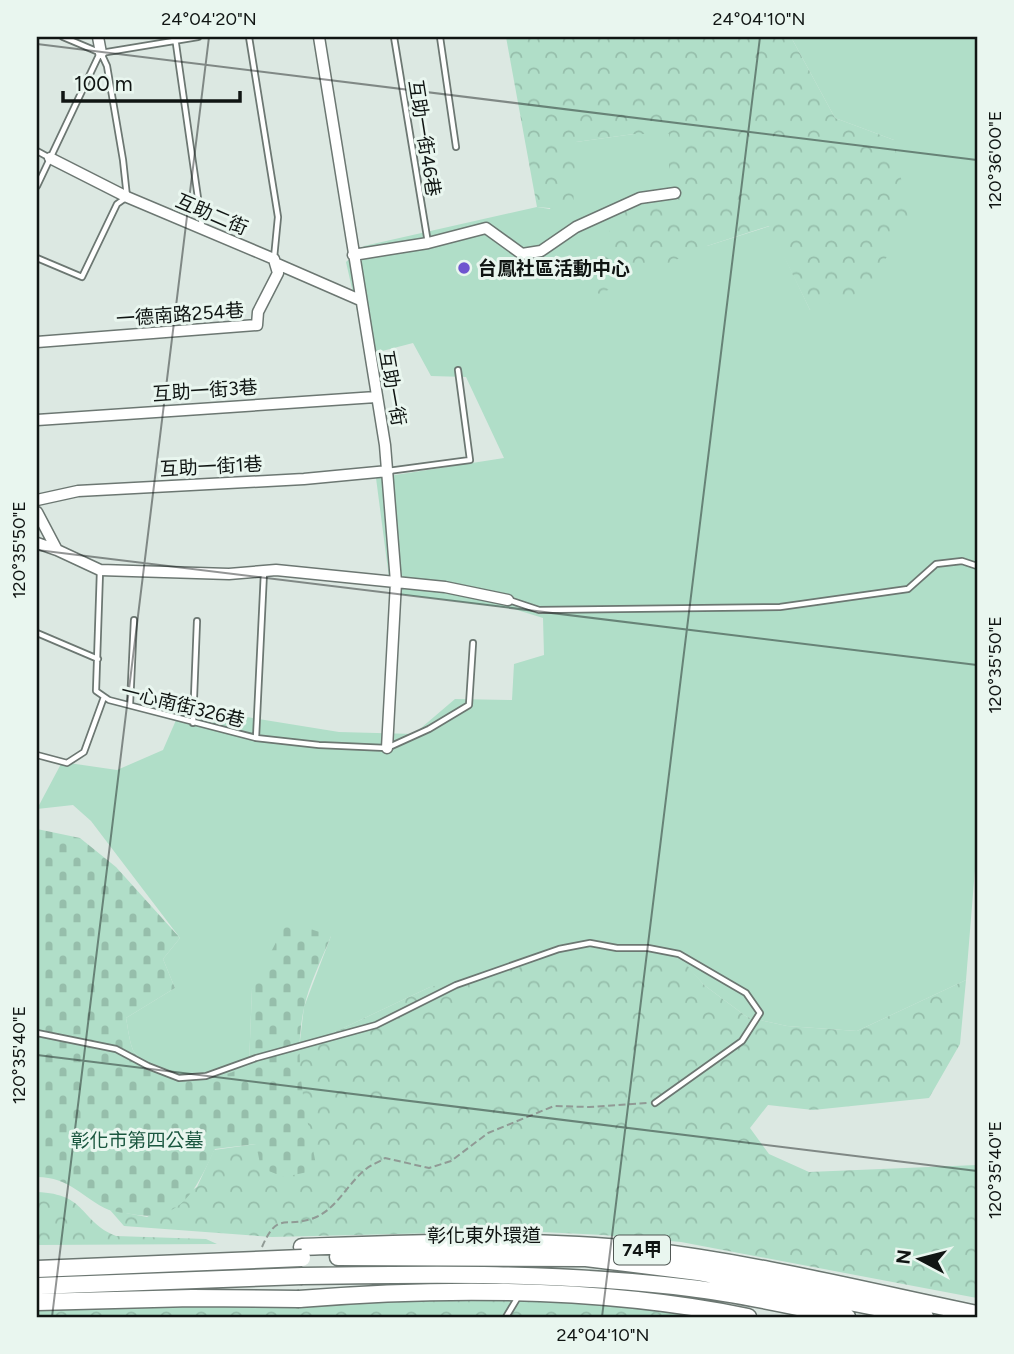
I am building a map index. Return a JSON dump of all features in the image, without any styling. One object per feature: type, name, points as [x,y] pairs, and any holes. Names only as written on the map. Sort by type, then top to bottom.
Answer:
[{"type":"main road","name":"74甲","points":[[37,1258],[302,1253],[455,1243],[587,1246],[642,1250],[724,1263],[977,1314]]},
{"type":"main road","name":"彰化東外環道","points":[[37,1269],[302,1253],[586,1258],[698,1272],[925,1317]]},
{"type":"main road","name":"彰化東外環道","points":[[37,1286],[302,1276],[454,1274],[586,1278],[692,1288],[847,1317]]},
{"type":"main road","points":[[37,1302],[179,1298],[299,1299],[378,1292],[520,1293],[678,1305],[748,1317]]},
{"type":"street","points":[[98,37],[101,53]]},
{"type":"street","name":"互助一街","points":[[320,37],[388,471],[396,582],[387,748]]},
{"type":"street","name":"互助二街","points":[[50,158],[127,197],[360,300]]},
{"type":"street","points":[[353,254],[428,243],[486,228],[522,254],[541,251],[576,227],[640,198],[675,192]]},
{"type":"street","name":"一德南路254巷","points":[[37,342],[257,326],[258,312],[278,274],[275,261]]},
{"type":"street","name":"互助一街3巷","points":[[37,420],[376,397]]},
{"type":"street","name":"互助一街1巷","points":[[37,500],[79,491],[304,479],[388,471]]},
{"type":"street","points":[[37,512],[57,550]]},
{"type":"street","points":[[37,542],[100,570],[229,574],[264,571],[444,587],[508,600]]},
{"type":"lane","points":[[63,37],[101,53],[198,37]]},
{"type":"lane","points":[[249,37],[278,217],[275,261]]},
{"type":"lane","name":"互助一街46巷","points":[[394,37],[428,243]]},
{"type":"lane","points":[[440,37],[456,146]]},
{"type":"lane","points":[[175,39],[202,230]]},
{"type":"lane","points":[[37,186],[101,53]]},
{"type":"lane","points":[[37,258],[82,277],[117,204],[127,197],[107,66],[101,53]]},
{"type":"lane","points":[[37,151],[50,158]]},
{"type":"lane","points":[[388,471],[470,460],[458,370]]},
{"type":"lane","points":[[508,600],[539,610],[780,607],[908,589],[936,564],[962,561],[977,566]]},
{"type":"lane","name":"一心南街326巷","points":[[100,570],[96,691],[109,700],[256,738],[387,748]]},
{"type":"lane","points":[[256,738],[264,571]]},
{"type":"lane","points":[[130,704],[134,620]]},
{"type":"lane","points":[[193,723],[197,621]]},
{"type":"lane","points":[[37,633],[97,659]]},
{"type":"lane","points":[[387,748],[429,729],[470,705],[473,643]]},
{"type":"lane","points":[[37,755],[67,763],[84,752],[104,696]]},
{"type":"lane","points":[[37,1033],[116,1049],[179,1078],[206,1076],[257,1058],[376,1025],[456,985],[559,949],[590,943],[617,948],[648,948],[679,954],[746,993],[760,1013],[742,1041],[655,1103]]},
{"type":"lane","points":[[506,1317],[520,1293]]},
{"type":"path","points":[[262,1247],[272,1227],[280,1223],[314,1218],[332,1206],[365,1170],[385,1158],[429,1168],[451,1161],[488,1133],[554,1106],[655,1103]]},
{"type":"green space","points":[[506,37],[791,37],[835,118],[894,140],[908,216],[870,289],[810,310],[769,226],[707,246],[599,294],[582,280],[622,209],[669,200],[669,134],[634,134],[576,142],[573,210],[537,207]]},
{"type":"green space","points":[[791,37],[977,37],[977,866],[966,980],[857,1031],[787,1026],[747,1017],[704,985],[684,963],[430,987],[299,1049],[304,1007],[331,936],[252,989],[249,1065],[224,1075],[199,1079],[173,1075],[147,1063],[133,1050],[126,1018],[175,988],[163,959],[180,938],[91,821],[73,805],[37,809],[62,762],[117,770],[163,750],[183,704],[339,732],[414,734],[455,699],[512,700],[514,664],[544,655],[543,618],[514,609],[391,593],[376,478],[504,458],[466,377],[431,376],[413,343],[367,355],[346,262],[364,246],[537,207],[550,209],[576,142],[634,134],[669,134],[669,201],[707,246],[770,226],[810,310],[894,140],[835,118]]},
{"type":"green space","name":"彰化市第四公墓","points":[[37,829],[80,838],[116,867],[180,938],[163,959],[175,988],[126,1018],[133,1050],[161,1071],[186,1078],[199,1078],[224,1075],[249,1065],[252,989],[287,921],[331,936],[309,990],[301,1029],[302,1089],[317,1170],[284,1177],[261,1168],[256,1144],[215,1149],[201,1177],[185,1200],[163,1214],[148,1216],[109,1210],[67,1184],[37,1177]]},
{"type":"green space","points":[[567,957],[685,963],[704,985],[747,1017],[787,1026],[857,1031],[966,980],[960,1044],[929,1098],[813,1110],[768,1105],[750,1128],[769,1154],[809,1172],[977,1165],[977,1298],[681,1242],[522,1231],[272,1237],[124,1226],[110,1210],[147,1217],[197,1187],[214,1150],[256,1144],[298,1071],[299,1049],[430,987]]},
{"type":"green space","points":[[37,1192],[54,1194],[75,1203],[95,1223],[116,1236],[206,1239],[217,1244],[37,1245]]},
{"type":"green space","points":[[481,1292],[755,1317],[37,1317],[37,1310],[245,1305]]},
{"type":"place","name":"台鳳社區活動中心","points":[[464,268]]}]
